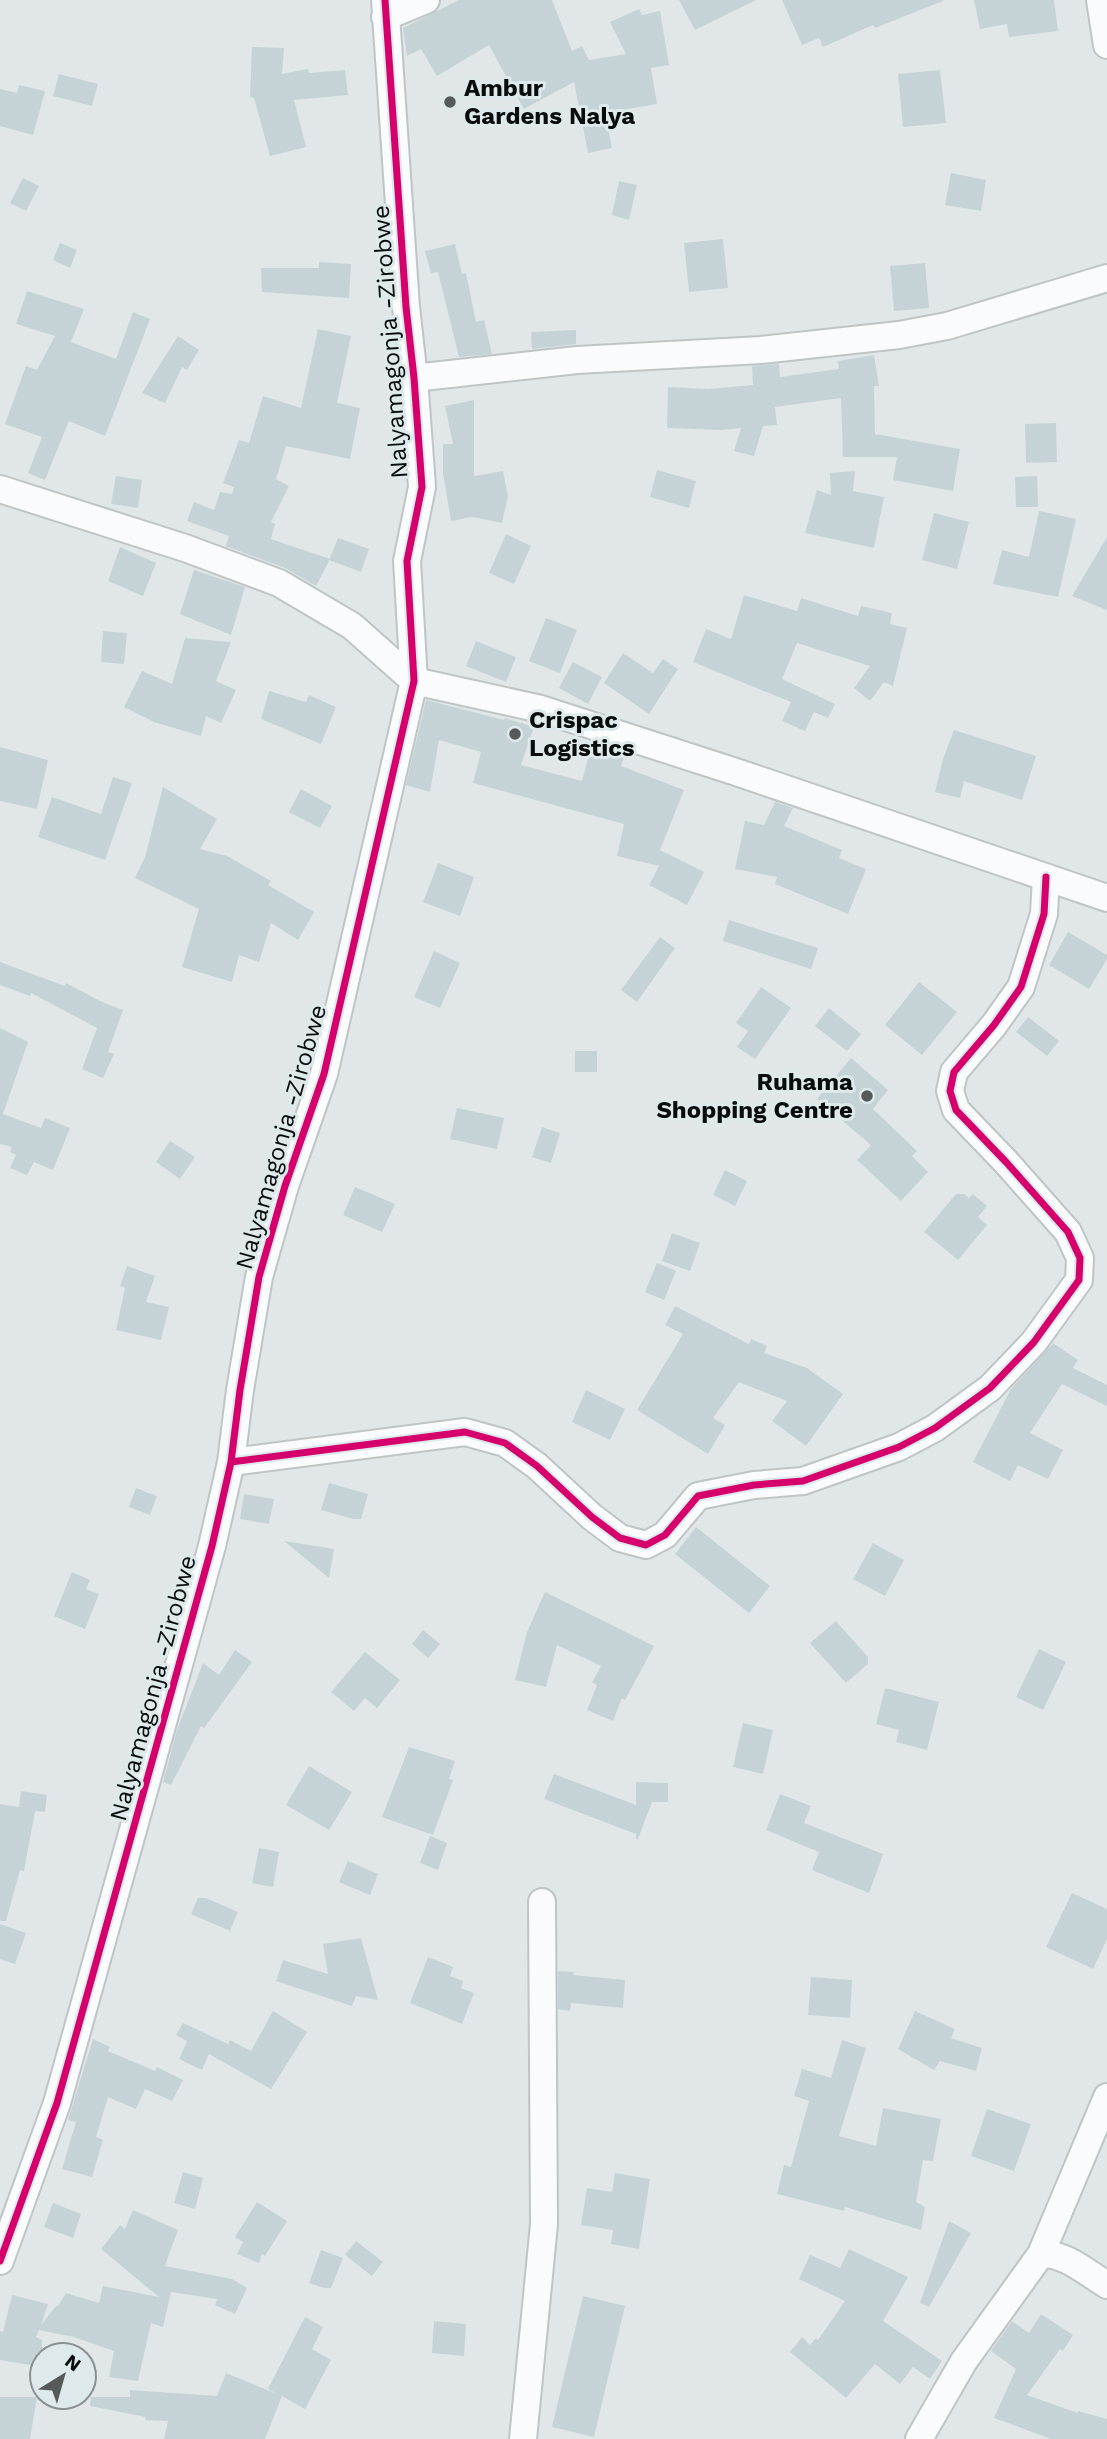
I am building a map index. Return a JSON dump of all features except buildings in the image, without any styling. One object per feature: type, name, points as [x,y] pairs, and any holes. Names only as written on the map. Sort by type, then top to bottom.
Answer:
[{"type":"street","points":[[385,9],[426,0]]},
{"type":"street","points":[[1100,0],[1107,45]]},
{"type":"street","name":"Nalyamagonja -Zirobwe","points":[[0,2261],[57,2103],[202,1584],[231,1462],[259,1277],[285,1186],[324,1074],[414,681],[407,561],[422,487],[385,9]]},
{"type":"street","points":[[414,378],[577,360],[761,350],[899,335],[947,326],[1107,278]]},
{"type":"street","points":[[0,488],[185,548],[279,583],[352,626],[414,681],[541,709],[1107,898]]},
{"type":"street","points":[[231,1462],[465,1432],[505,1443],[537,1466],[592,1517],[620,1538],[646,1545],[665,1535],[698,1496],[754,1485],[803,1481],[899,1447],[946,1420],[990,1388],[1026,1351],[1079,1280],[1080,1258],[1068,1232],[956,1110],[950,1091],[954,1072],[994,1025],[1021,987],[1044,914],[1046,877]]},
{"type":"street","points":[[523,2439],[544,2224],[542,1902]]},
{"type":"street","points":[[919,2439],[964,2361],[1041,2254],[1107,2097]]},
{"type":"street","points":[[1041,2254],[1052,2253],[1063,2258],[1107,2285]]},
{"type":"cycle path","points":[[0,2261],[57,2103],[212,1546],[231,1462],[259,1277],[285,1186],[324,1074],[414,681],[407,561],[422,487],[406,307],[385,0]]},
{"type":"cycle path","points":[[231,1462],[465,1432],[505,1443],[537,1466],[592,1517],[620,1538],[646,1545],[665,1535],[698,1496],[754,1485],[803,1481],[899,1447],[935,1428],[990,1388],[1034,1342],[1079,1280],[1080,1258],[1068,1232],[956,1110],[950,1091],[954,1072],[994,1025],[1021,987],[1044,914],[1046,877]]},
{"type":"place","name":"Ambur Gardens Nalya","points":[[450,102]]},
{"type":"place","name":"Crispac Logistics","points":[[515,734]]},
{"type":"place","name":"Ruhama Shopping Centre","points":[[867,1096]]}]
